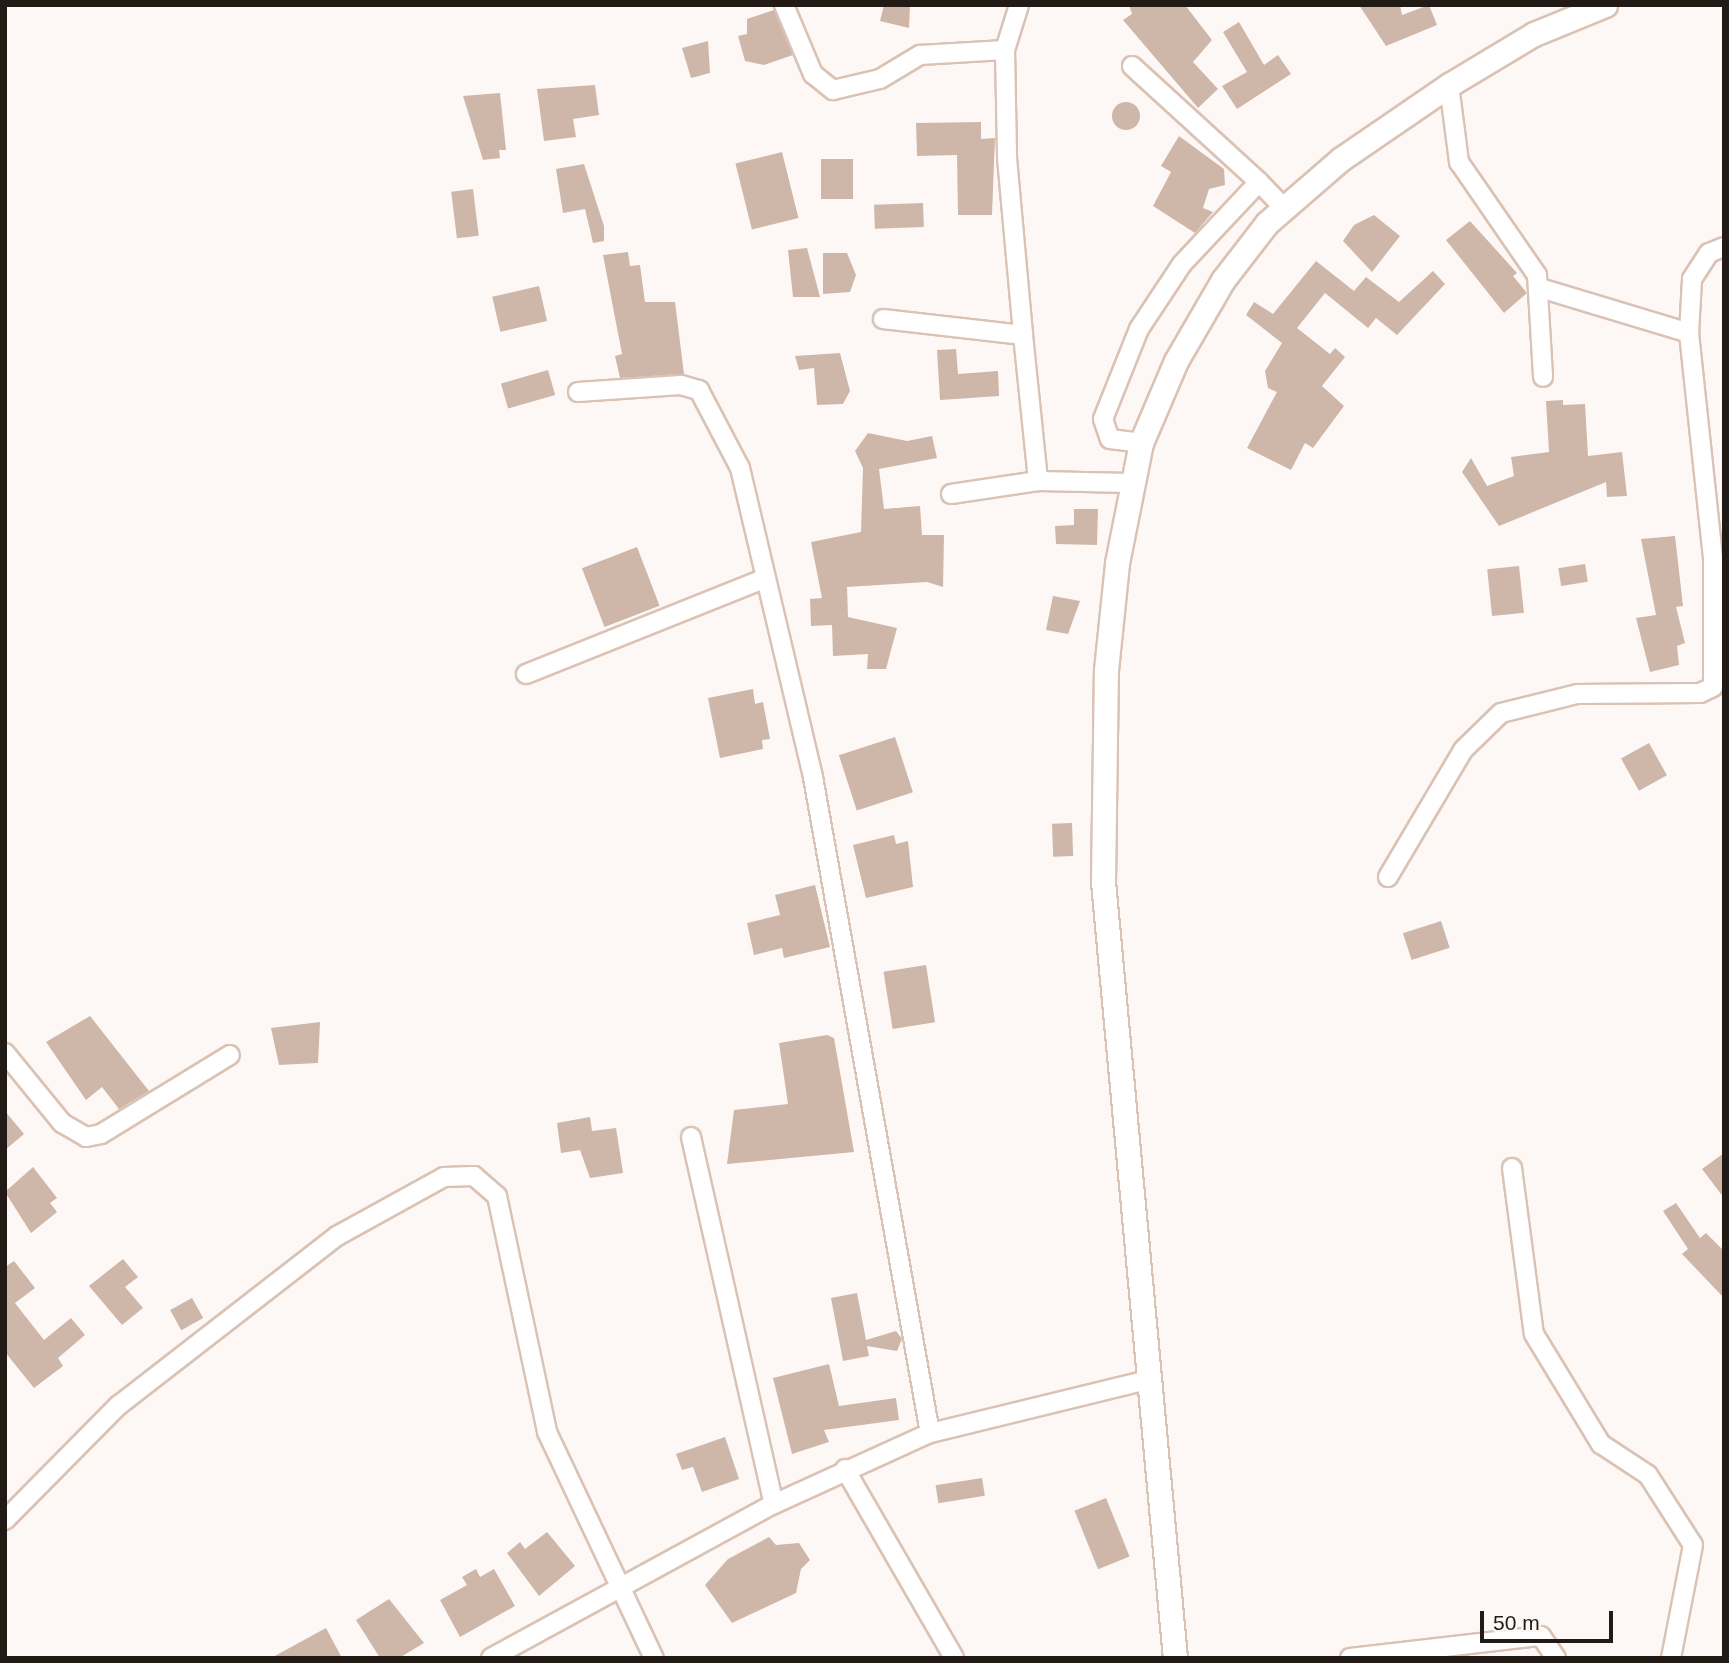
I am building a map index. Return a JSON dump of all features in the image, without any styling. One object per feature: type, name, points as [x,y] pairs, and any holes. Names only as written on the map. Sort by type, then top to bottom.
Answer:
[{"type":"street","points":[[785,5],[813,74],[833,90],[880,79],[920,55],[1006,50]]},
{"type":"street","points":[[1019,5],[1006,50],[1007,158],[1038,481]]},
{"type":"street","points":[[1175,1658],[1152,1380],[1103,882],[1105,670],[1131,483],[1141,443],[1176,361],[1223,280],[1284,208],[1449,85],[1534,34],[1605,5]]},
{"type":"street","points":[[1132,66],[1284,208]]},
{"type":"street","points":[[1449,85],[1459,162],[1540,288],[1543,377]]},
{"type":"street","points":[[1141,443],[1110,439],[1104,432],[1110,392],[1157,298],[1259,182]]},
{"type":"street","points":[[1388,877],[1463,750],[1501,713],[1577,694],[1700,693],[1713,687],[1713,558],[1689,333],[1692,279],[1709,253],[1724,247]]},
{"type":"street","points":[[1540,288],[1689,333]]},
{"type":"street","points":[[883,319],[1023,335]]},
{"type":"street","points":[[578,392],[681,385],[699,390],[740,468],[815,790],[930,1433]]},
{"type":"street","points":[[951,494],[1038,481],[1131,483]]},
{"type":"street","points":[[526,674],[766,578]]},
{"type":"street","points":[[6,1054],[62,1123],[86,1137],[101,1134],[230,1055]]},
{"type":"street","points":[[691,1137],[774,1504]]},
{"type":"street","points":[[1512,1168],[1534,1335],[1601,1444],[1648,1475],[1693,1545],[1671,1658]]},
{"type":"street","points":[[5,1520],[119,1405],[337,1236],[444,1177],[474,1176],[497,1196],[547,1432],[616,1587],[653,1658]]},
{"type":"street","points":[[491,1658],[616,1587],[774,1504],[845,1469],[930,1433],[1152,1380]]},
{"type":"street","points":[[845,1469],[954,1658]]},
{"type":"street","points":[[1350,1658],[1541,1636],[1556,1658]]},
{"type":"building","points":[[884,5],[910,5],[909,28],[880,21]]},
{"type":"building","points":[[1129,5],[1185,5],[1212,40],[1193,62],[1218,89],[1198,108],[1123,20],[1132,14]]},
{"type":"building","points":[[1359,5],[1400,5],[1402,15],[1429,5],[1437,25],[1386,46]]},
{"type":"building","points":[[774,10],[793,55],[764,65],[745,61],[738,36],[747,34],[747,19]]},
{"type":"building","points":[[1239,22],[1264,65],[1278,55],[1291,74],[1237,109],[1222,86],[1247,72],[1223,32]]},
{"type":"building","points":[[708,41],[710,73],[691,78],[682,48]]},
{"type":"building","points":[[595,85],[599,115],[573,119],[576,137],[544,141],[537,89]]},
{"type":"building","points":[[500,93],[506,150],[499,150],[500,158],[483,160],[463,96]]},
{"type":"building","points":[[1126,102],[1136,106],[1140,116],[1136,126],[1126,130],[1116,126],[1112,116],[1116,106]]},
{"type":"building","points":[[981,122],[981,139],[995,138],[992,215],[958,215],[957,155],[917,156],[916,123]]},
{"type":"building","points":[[1179,136],[1224,169],[1225,185],[1209,189],[1203,208],[1213,212],[1195,233],[1153,206],[1171,172],[1161,166]]},
{"type":"building","points":[[782,152],[798,218],[752,230],[735,164]]},
{"type":"building","points":[[821,159],[853,159],[853,199],[821,199]]},
{"type":"building","points":[[584,164],[604,226],[604,241],[593,243],[585,209],[563,213],[556,169]]},
{"type":"building","points":[[473,189],[479,236],[457,238],[451,192]]},
{"type":"building","points":[[923,203],[924,227],[875,229],[874,205]]},
{"type":"building","points":[[1374,215],[1400,236],[1372,272],[1343,241],[1354,225]]},
{"type":"building","points":[[1470,221],[1517,273],[1513,276],[1527,293],[1504,313],[1446,240]]},
{"type":"building","points":[[807,248],[820,297],[793,297],[788,250]]},
{"type":"building","points":[[628,252],[630,266],[640,265],[645,302],[675,302],[684,374],[620,378],[615,356],[622,354],[603,255]]},
{"type":"building","points":[[823,253],[847,253],[856,275],[850,292],[823,294]]},
{"type":"building","points":[[1316,261],[1354,291],[1366,277],[1399,302],[1433,271],[1445,284],[1397,335],[1376,318],[1368,328],[1325,293],[1297,328],[1330,354],[1335,348],[1345,357],[1322,386],[1344,406],[1313,448],[1305,443],[1291,470],[1247,448],[1277,392],[1268,388],[1265,371],[1282,343],[1246,315],[1254,302],[1273,314]]},
{"type":"building","points":[[539,286],[547,321],[500,332],[492,297]]},
{"type":"building","points":[[956,349],[958,374],[998,371],[999,396],[940,400],[937,350]]},
{"type":"building","points":[[840,353],[850,391],[843,404],[817,405],[814,368],[799,370],[795,356]]},
{"type":"building","points":[[548,370],[555,395],[508,408],[501,384]]},
{"type":"building","points":[[1563,400],[1563,405],[1585,404],[1588,456],[1622,452],[1627,496],[1607,497],[1606,482],[1499,526],[1462,472],[1471,458],[1487,486],[1514,476],[1511,457],[1549,452],[1546,401]]},
{"type":"building","points":[[868,433],[907,441],[932,436],[937,458],[879,469],[884,509],[920,506],[922,535],[944,535],[943,587],[927,582],[847,587],[848,617],[897,628],[886,669],[867,669],[868,654],[833,656],[832,625],[811,626],[810,599],[822,598],[811,542],[861,532],[863,468],[855,451]]},
{"type":"building","points":[[1074,509],[1098,509],[1097,545],[1056,544],[1055,526],[1074,525]]},
{"type":"building","points":[[1675,536],[1683,606],[1676,607],[1685,643],[1677,646],[1679,665],[1650,672],[1636,618],[1656,615],[1641,539]]},
{"type":"building","points":[[637,547],[660,606],[604,627],[582,568]]},
{"type":"building","points":[[1585,564],[1588,582],[1561,586],[1558,568]]},
{"type":"building","points":[[1519,566],[1524,613],[1492,616],[1487,569]]},
{"type":"building","points":[[1053,596],[1080,601],[1068,634],[1046,630]]},
{"type":"building","points":[[753,689],[755,704],[763,702],[770,739],[762,740],[763,749],[720,758],[708,698]]},
{"type":"building","points":[[895,737],[913,792],[857,810],[839,755]]},
{"type":"building","points":[[1649,743],[1667,775],[1639,791],[1621,759]]},
{"type":"building","points":[[1072,823],[1073,856],[1053,857],[1052,824]]},
{"type":"building","points":[[894,835],[896,844],[908,841],[913,887],[866,898],[853,845]]},
{"type":"building","points":[[815,885],[830,947],[784,958],[782,948],[754,955],[747,923],[780,915],[775,895]]},
{"type":"building","points":[[1441,921],[1450,948],[1412,960],[1403,933]]},
{"type":"building","points":[[926,965],[935,1022],[893,1029],[884,972]]},
{"type":"building","points":[[90,1016],[149,1091],[119,1109],[102,1087],[86,1100],[46,1042]]},
{"type":"building","points":[[320,1022],[318,1063],[279,1065],[271,1028]]},
{"type":"building","points":[[827,1035],[834,1038],[854,1152],[727,1164],[734,1110],[788,1104],[779,1043]]},
{"type":"building","points":[[5,1111],[24,1134],[5,1150]]},
{"type":"building","points":[[590,1117],[592,1131],[616,1128],[623,1173],[590,1178],[580,1150],[561,1153],[557,1123]]},
{"type":"building","points":[[1724,1153],[1724,1198],[1702,1169]]},
{"type":"building","points":[[33,1167],[57,1198],[50,1203],[57,1212],[31,1233],[5,1192]]},
{"type":"building","points":[[1676,1203],[1700,1238],[1706,1233],[1724,1251],[1724,1298],[1682,1254],[1688,1249],[1663,1211]]},
{"type":"building","points":[[123,1259],[138,1277],[125,1287],[143,1308],[122,1325],[89,1286]]},
{"type":"building","points":[[14,1261],[35,1288],[15,1303],[44,1340],[71,1318],[85,1335],[58,1358],[63,1366],[34,1388],[5,1352],[5,1267]]},
{"type":"building","points":[[857,1293],[866,1340],[896,1331],[902,1339],[897,1351],[867,1346],[869,1356],[843,1361],[831,1298]]},
{"type":"building","points":[[192,1298],[203,1318],[181,1330],[170,1310]]},
{"type":"building","points":[[829,1364],[839,1406],[896,1398],[899,1420],[824,1430],[829,1442],[792,1454],[773,1378]]},
{"type":"building","points":[[725,1437],[739,1479],[702,1492],[693,1467],[682,1470],[676,1454]]},
{"type":"building","points":[[982,1478],[985,1496],[938,1503],[936,1485]]},
{"type":"building","points":[[1106,1498],[1130,1556],[1098,1569],[1074,1511]]},
{"type":"building","points":[[547,1532],[575,1566],[539,1596],[507,1553],[520,1542],[525,1549]]},
{"type":"building","points":[[769,1537],[776,1545],[799,1543],[810,1560],[801,1569],[796,1593],[732,1623],[705,1585],[728,1559]]},
{"type":"building","points":[[476,1569],[480,1577],[494,1569],[515,1606],[460,1637],[440,1600],[467,1585],[462,1577]]},
{"type":"building","points":[[389,1599],[424,1643],[399,1658],[380,1658],[356,1620]]},
{"type":"building","points":[[326,1628],[342,1658],[271,1658]]}]
